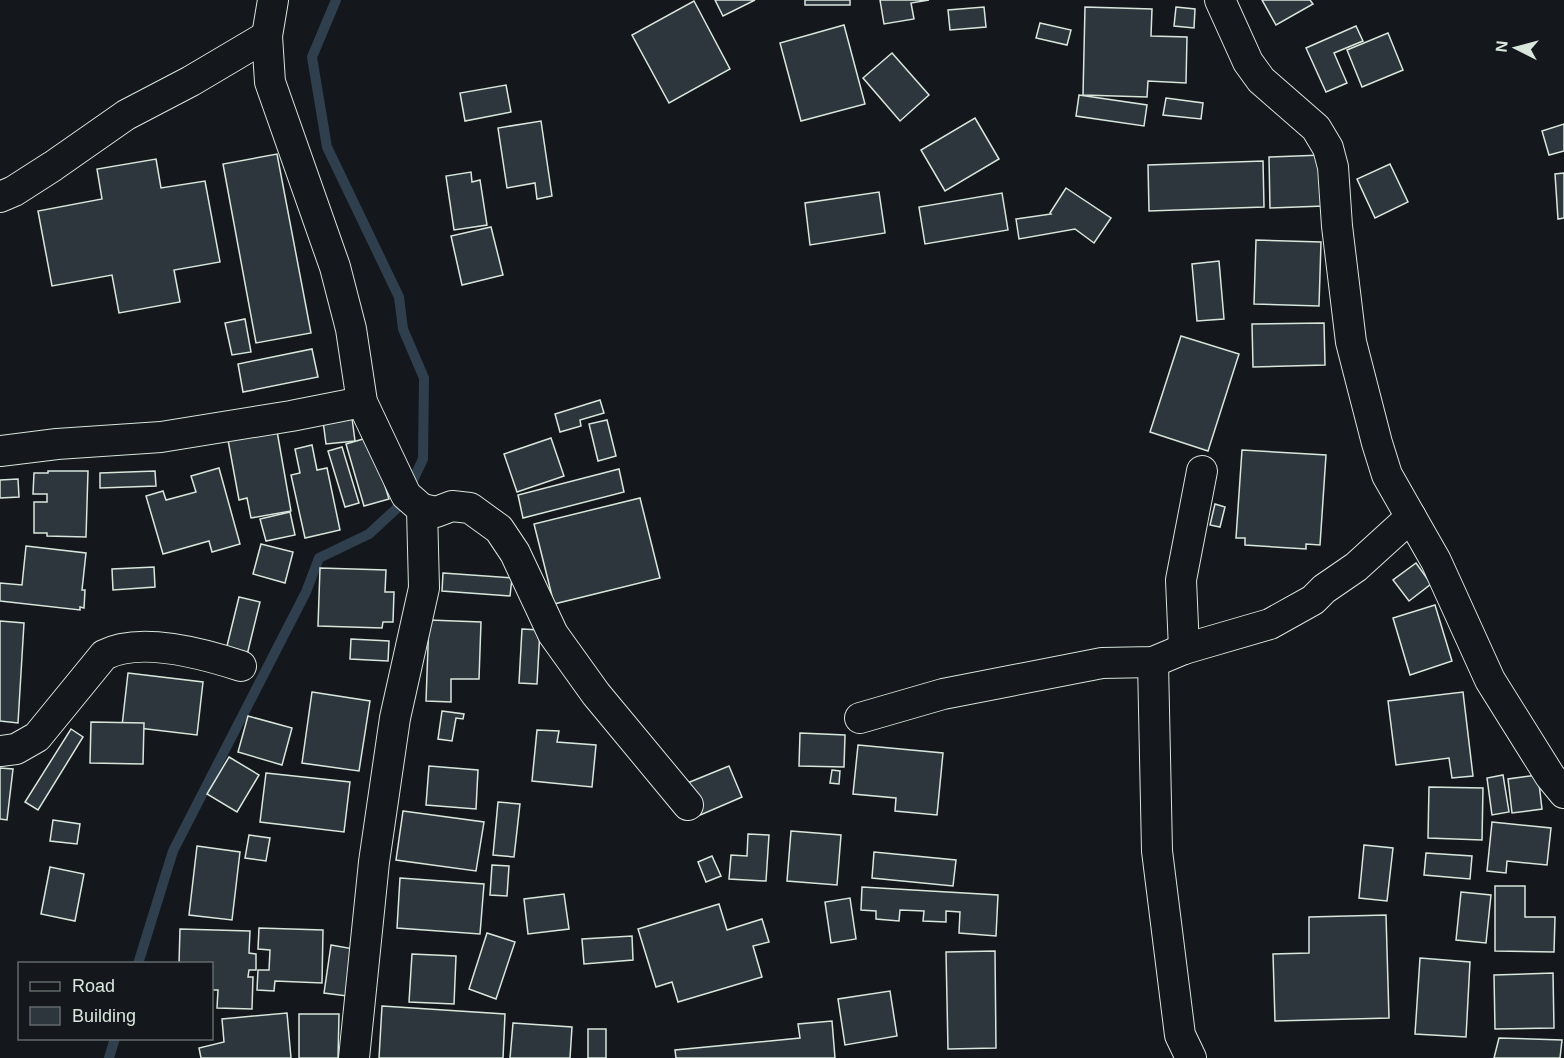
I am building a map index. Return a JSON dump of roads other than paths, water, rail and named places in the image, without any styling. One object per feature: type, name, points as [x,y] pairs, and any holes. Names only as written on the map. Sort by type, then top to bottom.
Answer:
[{"type":"street","points":[[273,0],[267,36],[270,82],[335,267],[351,329],[362,402],[406,495],[422,509],[436,512],[452,506],[470,508],[500,529],[515,553],[553,634],[596,694],[688,805]]},
{"type":"street","points":[[1220,0],[1248,62],[1262,80],[1316,128],[1328,148],[1333,167],[1337,226],[1351,342],[1387,474],[1436,561],[1490,680],[1550,776],[1564,793]]},
{"type":"street","points":[[0,197],[14,191],[53,166],[126,115],[191,81],[267,36]]},
{"type":"street","points":[[0,451],[57,444],[161,437],[362,402]]},
{"type":"street","points":[[1184,649],[1181,580],[1202,471]]},
{"type":"street","points":[[354,1058],[374,862],[395,718],[424,588],[422,509]]},
{"type":"street","points":[[860,718],[943,694],[1102,663],[1154,662],[1184,649],[1270,624],[1313,600],[1324,589],[1356,567],[1411,517]]},
{"type":"street","points":[[0,751],[16,749],[37,737],[104,655],[114,650],[143,646],[203,654],[242,666]]},
{"type":"street","points":[[1154,662],[1157,851],[1180,1035],[1191,1058]]},
{"type":"waterway","points":[[139,962],[173,851],[306,592],[319,558],[369,534],[396,509],[406,495],[423,459],[424,378],[403,329],[399,297],[327,147],[312,57],[336,0]]},
{"type":"waterway","points":[[109,1058],[114,1040]]}]
